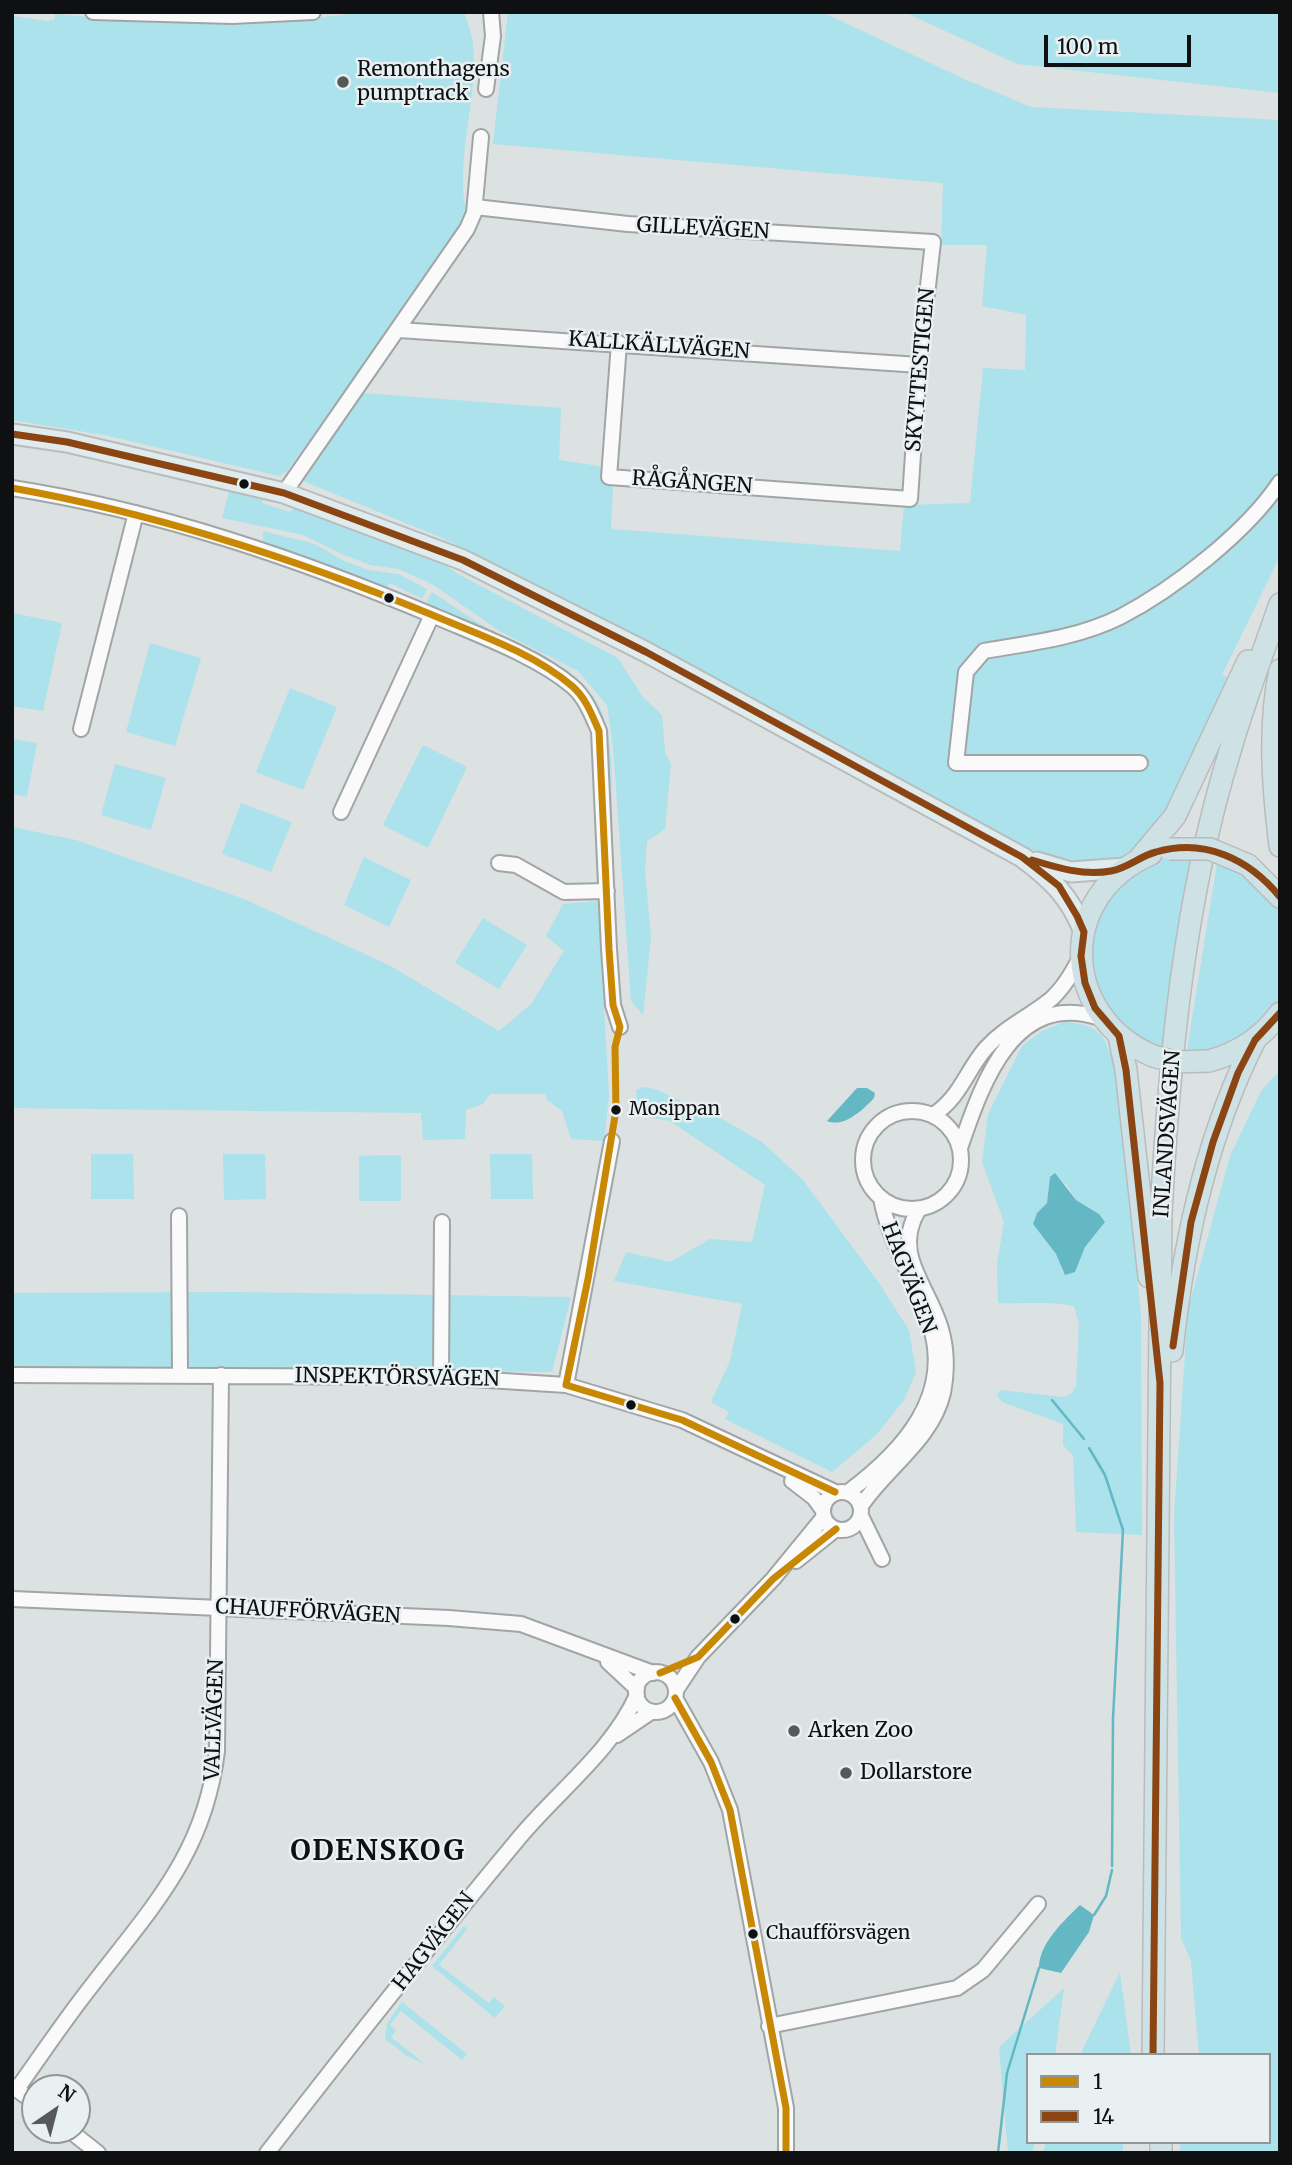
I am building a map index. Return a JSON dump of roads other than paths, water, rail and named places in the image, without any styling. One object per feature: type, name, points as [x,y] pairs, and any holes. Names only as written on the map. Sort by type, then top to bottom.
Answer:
[{"type":"highway","points":[[1277,1018],[1255,1040],[1233,1053],[1209,1061],[1175,1062],[1153,1056],[1119,1036],[1102,1019],[1085,983],[1081,956],[1084,932],[1098,896],[1175,816],[1280,592]]},
{"type":"highway","name":"INLANDSVÄGEN","points":[[1162,2053],[1164,1390],[1161,1215],[1167,1100],[1182,976],[1200,873],[1229,752],[1280,604]]},
{"type":"highway","name":"INLANDSVÄGEN","points":[[1153,2053],[1164,1390],[1176,1099],[1189,976],[1206,877],[1237,757],[1280,626]]},
{"type":"highway","points":[[1280,670],[1273,718],[1273,765],[1280,846]]},
{"type":"highway","points":[[1132,863],[1170,849],[1210,849],[1248,864],[1280,897]]},
{"type":"highway","points":[[1119,1036],[1128,1082],[1164,1390]]},
{"type":"highway","points":[[1164,1390],[1191,1222],[1213,1142],[1238,1073],[1255,1040]]},
{"type":"main road","points":[[12,434],[67,442],[284,493],[463,560],[646,652],[1023,857],[1071,872],[1132,863]]},
{"type":"main road","points":[[1023,857],[1064,892],[1084,932]]},
{"type":"street","points":[[93,12],[219,16],[313,12]]},
{"type":"street","points":[[486,89],[493,36],[491,12]]},
{"type":"street","points":[[284,493],[314,445],[399,330],[467,229],[475,207],[481,137]]},
{"type":"street","name":"GILLEVÄGEN","points":[[475,207],[628,224],[933,242]]},
{"type":"street","name":"SKYTTESTIGEN","points":[[910,499],[919,365],[933,242]]},
{"type":"street","name":"KALLKÄLLVÄGEN","points":[[399,330],[919,365]]},
{"type":"street","name":"RÅGÅNGEN","points":[[620,343],[609,477],[910,499]]},
{"type":"street","points":[[1140,763],[957,763],[966,672],[984,650],[1061,638],[1120,617],[1208,559],[1280,482]]},
{"type":"street","points":[[12,488],[136,513],[268,551],[432,615],[541,667],[573,686],[587,703],[599,731],[613,1005],[620,1027]]},
{"type":"street","points":[[81,729],[136,513]]},
{"type":"street","points":[[341,812],[432,615]]},
{"type":"street","points":[[499,863],[516,864],[564,892],[607,891]]},
{"type":"street","points":[[933,1115],[957,1095],[984,1050],[1007,1028],[1049,1000],[1071,976],[1081,956]]},
{"type":"street","points":[[960,1148],[993,1064],[1009,1044],[1028,1027],[1057,1013],[1074,1012],[1102,1019]]},
{"type":"street","points":[[911,1110],[933,1115],[953,1130],[960,1148],[962,1166],[955,1185],[942,1200],[919,1209],[897,1207],[881,1198],[871,1187],[863,1166],[869,1135],[882,1121],[897,1113],[911,1110]]},
{"type":"street","points":[[566,1385],[612,1141]]},
{"type":"street","name":"HAGVÄGEN","points":[[842,1492],[906,1441],[923,1416],[934,1387],[936,1353],[930,1323],[885,1221],[881,1198]]},
{"type":"street","name":"HAGVÄGEN","points":[[861,1511],[925,1432],[942,1395],[947,1353],[941,1327],[911,1259],[907,1239],[909,1225],[919,1209]]},
{"type":"street","points":[[179,1216],[180,1374]]},
{"type":"street","points":[[441,1377],[442,1222]]},
{"type":"street","name":"INSPEKTÖRSVÄGEN","points":[[12,1375],[441,1377],[566,1385],[682,1420],[766,1461],[842,1492]]},
{"type":"street","name":"VALLVÄGEN","points":[[15,2087],[179,1868],[205,1815],[213,1790],[217,1751],[221,1375]]},
{"type":"street","name":"INSPEKTÖRSVÄGEN","points":[[766,1461],[814,1498],[823,1513]]},
{"type":"street","points":[[656,1712],[670,1707],[698,1657],[773,1579],[823,1513],[825,1500],[842,1492],[856,1497],[882,1559],[841,1530],[823,1513]]},
{"type":"street","points":[[773,1579],[841,1530],[854,1526],[861,1511]]},
{"type":"street","name":"CHAUFFÖRVÄGEN","points":[[12,1599],[449,1618],[521,1624],[598,1654],[657,1673]]},
{"type":"street","name":"CHAUFFÖRVÄGEN","points":[[598,1654],[637,1692]]},
{"type":"street","points":[[692,1730],[642,1707],[637,1692],[641,1679],[698,1657]]},
{"type":"street","points":[[657,1673],[672,1680],[692,1730],[711,1762],[730,1810],[786,2108],[786,2153]]},
{"type":"street","name":"HAGVÄGEN","points":[[610,1740],[637,1692]]},
{"type":"street","name":"HAGVÄGEN","points":[[267,2153],[542,1810],[610,1740],[656,1712]]},
{"type":"street","points":[[769,2026],[957,1988],[983,1970],[1038,1904]]},
{"type":"waterway","points":[[1052,1400],[1084,1439]]},
{"type":"waterway","points":[[1089,1448],[1105,1475],[1123,1530],[1113,1718],[1112,1866]]},
{"type":"waterway","points":[[1094,1915],[1106,1896],[1112,1870]]},
{"type":"waterway","points":[[998,2153],[1007,2073],[1039,1968]]},
{"type":"place","name":"Remonthagens pumptrack","points":[[343,82]]},
{"type":"place","name":"Mosippan","points":[[616,1110]]},
{"type":"place","name":"Arken Zoo","points":[[794,1731]]},
{"type":"place","name":"Dollarstore","points":[[846,1773]]},
{"type":"place","name":"Chaufförsvägen","points":[[753,1934]]},
{"type":"district","name":"ODENSKOG","points":[[378,1852]]}]
